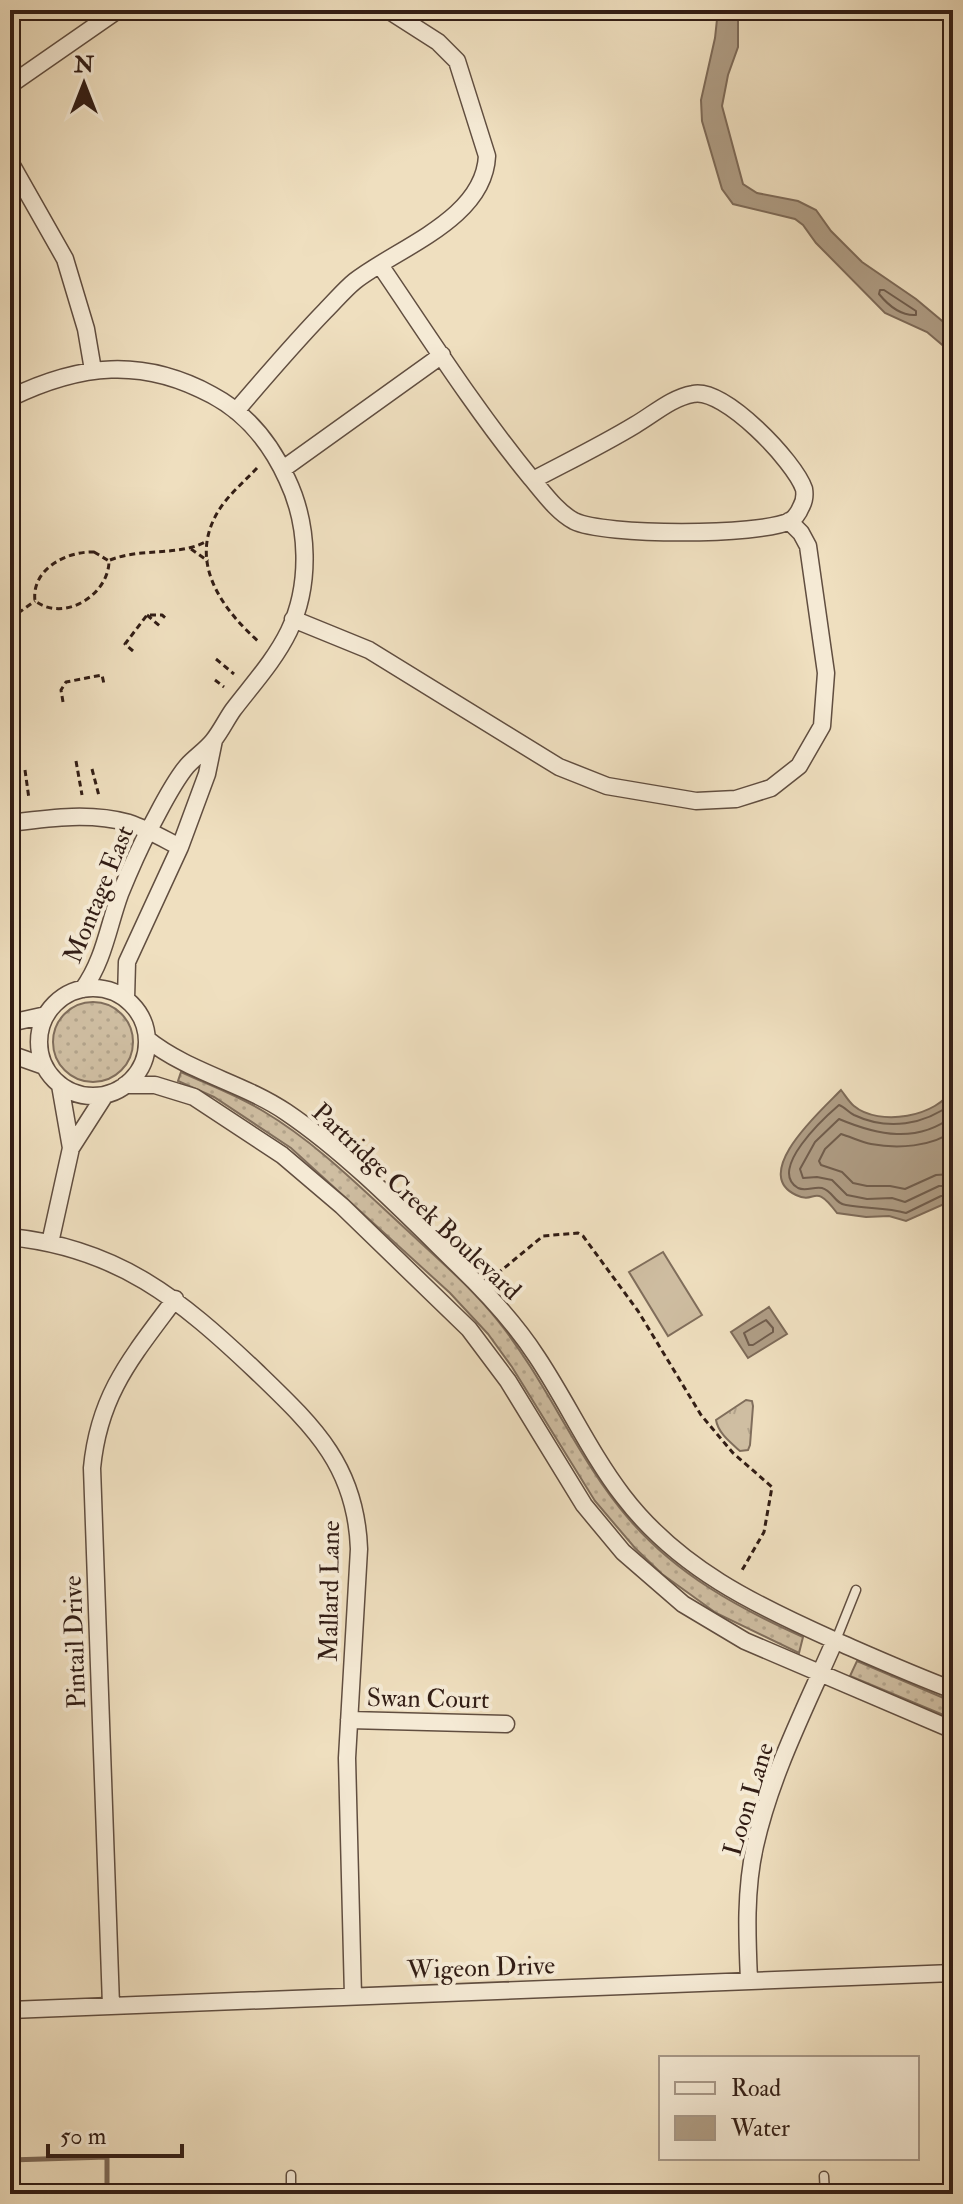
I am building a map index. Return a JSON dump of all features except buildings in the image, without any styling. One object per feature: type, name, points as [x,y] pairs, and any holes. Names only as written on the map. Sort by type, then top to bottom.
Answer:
[{"type":"street","points":[[10,85],[118,10]]},
{"type":"street","points":[[236,411],[285,352],[355,281],[458,212],[480,189],[487,172],[487,156],[457,61],[438,42],[388,10]]},
{"type":"street","points":[[10,162],[65,259],[86,329],[93,370]]},
{"type":"street","points":[[380,265],[508,450],[551,502],[573,521],[600,529],[689,532],[762,527],[789,521],[801,509],[804,500],[804,490],[790,468],[750,423],[720,400],[696,393],[671,402],[634,426],[533,480]]},
{"type":"street","points":[[283,469],[442,355]]},
{"type":"street","name":"Montage East","points":[[10,398],[41,384],[93,370],[148,371],[198,388],[236,411],[260,435],[283,469],[300,514],[304,541],[304,573],[293,619],[277,653],[214,740],[187,766],[148,831],[121,893],[99,965],[83,989]]},
{"type":"street","points":[[293,619],[369,650],[559,767],[607,786],[696,801],[736,799],[771,788],[799,766],[822,726],[826,673],[808,546],[789,521]]},
{"type":"street","name":"Montage East","points":[[126,999],[127,962],[180,847],[207,774],[214,740]]},
{"type":"street","points":[[10,823],[90,817],[111,819],[148,831],[180,847]]},
{"type":"street","points":[[83,989],[106,990],[126,999],[141,1017],[147,1039],[144,1060],[133,1078],[105,1095],[82,1095],[60,1085],[44,1066],[39,1040],[46,1015],[62,998],[83,989]]},
{"type":"street","points":[[10,1023],[46,1015]]},
{"type":"street","name":"Partridge Creek Boulevard","points":[[147,1039],[170,1055],[251,1092],[285,1112],[346,1160],[457,1264],[504,1314],[536,1355],[624,1497],[668,1544],[716,1582],[741,1596],[953,1690]]},
{"type":"street","points":[[10,1054],[44,1066]]},
{"type":"street","points":[[60,1085],[71,1148]]},
{"type":"street","points":[[125,1085],[155,1085],[194,1097],[282,1155],[312,1179],[469,1329],[508,1381],[584,1505],[623,1552],[663,1588],[712,1623],[820,1675],[953,1730]]},
{"type":"street","points":[[50,1243],[71,1148],[105,1095]]},
{"type":"street","name":"Mallard Lane","points":[[10,1237],[50,1243],[108,1262],[135,1274],[175,1299],[214,1331],[319,1433],[344,1480],[358,1526],[359,1549],[347,1797],[353,1996]]},
{"type":"street","name":"Pintail Drive","points":[[111,2005],[92,1468],[99,1423],[106,1402],[130,1359],[175,1299]]},
{"type":"street","name":"Loon Lane","points":[[749,1980],[748,1904],[755,1848],[771,1789],[835,1640]]},
{"type":"street","name":"Swan Court","points":[[349,1720],[506,1724]]},
{"type":"street","name":"Wigeon Drive","points":[[10,2010],[953,1973]]},
{"type":"lane","points":[[835,1640],[856,1590]]},
{"type":"lane","points":[[291,2175],[291,2194]]},
{"type":"lane","points":[[824,2176],[825,2194]]},
{"type":"path","points":[[257,468],[225,501],[210,528],[207,541],[212,582],[226,609],[259,642]]},
{"type":"path","points":[[35,601],[40,579],[46,570],[75,553],[94,552],[109,561],[136,552],[191,549],[207,541]]},
{"type":"path","points":[[191,549],[208,561]]},
{"type":"path","points":[[35,601],[58,608],[82,602],[103,586],[109,561]]},
{"type":"path","points":[[10,619],[35,601]]},
{"type":"path","points":[[147,615],[162,615],[168,620]]},
{"type":"path","points":[[147,615],[162,628]]},
{"type":"path","points":[[133,651],[125,644],[147,615]]},
{"type":"path","points":[[216,659],[234,674]]},
{"type":"path","points":[[63,702],[61,690],[66,682],[102,675],[104,684]]},
{"type":"path","points":[[76,680],[78,688]]},
{"type":"path","points":[[215,680],[224,687]]},
{"type":"path","points":[[10,702],[12,712]]},
{"type":"path","points":[[76,761],[82,795]]},
{"type":"path","points":[[92,769],[99,796]]},
{"type":"path","points":[[25,770],[29,799]]},
{"type":"path","points":[[10,785],[13,800]]},
{"type":"path","points":[[497,1274],[543,1236],[578,1233],[583,1236],[638,1311],[701,1415],[733,1453],[772,1487],[764,1532],[741,1572]]},
{"type":"green space","points":[[93,1002],[108,1005],[121,1014],[130,1027],[133,1042],[130,1057],[121,1070],[108,1079],[93,1082],[78,1079],[65,1070],[56,1057],[53,1042],[56,1027],[65,1014],[78,1005]]},
{"type":"green space","points":[[181,1072],[253,1105],[302,1137],[443,1264],[488,1309],[516,1345],[610,1496],[647,1539],[709,1588],[803,1637],[799,1653],[716,1613],[662,1574],[595,1501],[512,1367],[488,1334],[450,1293],[291,1148],[214,1097],[178,1081]]},
{"type":"green space","points":[[663,1252],[702,1315],[668,1336],[629,1272]]},
{"type":"green space","points":[[746,1400],[752,1401],[753,1406],[750,1445],[748,1450],[740,1451],[722,1433],[716,1420]]},
{"type":"green space","points":[[857,1661],[953,1702],[953,1719],[850,1676]]},
{"type":"water","points":[[718,10],[738,10],[738,47],[722,106],[743,184],[757,193],[798,201],[816,210],[831,231],[862,262],[916,299],[953,330],[953,360],[947,349],[927,332],[885,313],[795,219],[733,204],[722,189],[702,121],[701,100]]},
{"type":"water","points":[[953,1088],[953,1204],[944,1204],[906,1221],[889,1216],[866,1217],[837,1213],[823,1198],[796,1195],[784,1185],[781,1172],[794,1141],[841,1090],[852,1104],[865,1112],[892,1117],[907,1116],[935,1106]]},
{"type":"water","points":[[769,1307],[787,1334],[748,1358],[731,1332]]},
{"type":"waterway","points":[[10,2160],[107,2157],[107,2194]]}]
